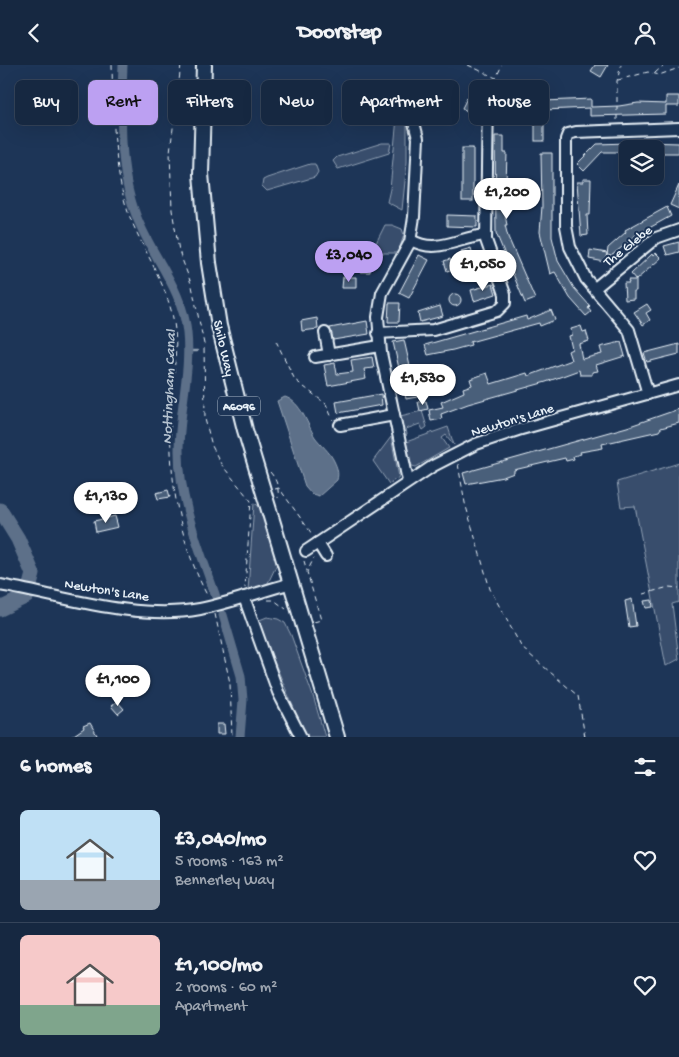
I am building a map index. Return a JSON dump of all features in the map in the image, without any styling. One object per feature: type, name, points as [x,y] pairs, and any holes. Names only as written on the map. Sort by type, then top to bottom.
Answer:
[{"type":"main road","name":"Shilo Way","points":[[204,65],[201,174],[208,263],[226,358],[292,583],[306,617],[337,737]]},
{"type":"street","points":[[408,481],[378,333],[380,298],[411,241],[417,187],[418,138],[415,125]]},
{"type":"street","points":[[378,333],[433,330],[500,309],[505,303],[505,294],[489,253],[486,235],[488,125]]},
{"type":"street","points":[[648,394],[629,330],[579,269],[568,237],[566,139],[570,133],[679,128]]},
{"type":"street","name":"The Glebe","points":[[595,288],[656,238],[679,230]]},
{"type":"street","points":[[411,241],[423,246],[433,247],[486,235]]},
{"type":"street","points":[[325,333],[330,355]]},
{"type":"street","points":[[315,357],[380,345]]},
{"type":"street","name":"Newton's Lane","points":[[312,547],[408,481],[456,453],[498,436],[679,385]]},
{"type":"street","points":[[337,424],[394,415]]},
{"type":"street","points":[[312,547],[326,556]]},
{"type":"street","name":"Newton's Lane","points":[[0,585],[129,609],[183,611],[212,606],[292,583]]},
{"type":"street","points":[[244,597],[278,692],[301,737]]},
{"type":"path","points":[[112,65],[113,103],[120,178],[129,214],[165,288],[174,322],[177,350],[171,406],[174,497],[191,558],[212,606],[230,683],[232,737]]},
{"type":"path","points":[[181,65],[170,153],[172,210],[179,251],[192,286],[204,344],[205,419],[208,432],[221,464],[251,501],[244,597]]},
{"type":"path","points":[[468,65],[496,77],[502,65]]},
{"type":"path","points":[[618,131],[617,81],[621,65]]},
{"type":"path","points":[[654,74],[664,65]]},
{"type":"path","points":[[617,81],[648,72],[659,75],[679,68]]},
{"type":"path","points":[[276,341],[295,380],[326,404],[337,424]]},
{"type":"path","points":[[456,453],[464,487],[465,503],[490,589],[522,648],[578,696],[585,737]]},
{"type":"path","points":[[266,469],[275,477],[278,488],[316,555],[307,572]]},
{"type":"path","points":[[264,491],[278,488]]},
{"type":"path","points":[[278,488],[278,503]]},
{"type":"path","points":[[306,617],[313,622],[321,620],[303,555],[312,547]]},
{"type":"path","points":[[643,594],[669,587],[679,589]]},
{"type":"path","points":[[265,600],[274,600],[288,611]]},
{"type":"shaded area","points":[[396,125],[407,125],[407,162],[402,210],[387,202]]},
{"type":"shaded area","points":[[382,143],[391,143],[389,153],[338,169],[333,161],[337,157]]},
{"type":"shaded area","points":[[315,164],[318,172],[315,177],[267,191],[262,186],[263,180],[267,178]]},
{"type":"shaded area","points":[[385,225],[392,225],[402,229],[404,235],[398,253],[371,253]]},
{"type":"shaded area","points":[[285,397],[299,408],[315,437],[330,455],[336,466],[338,472],[337,480],[319,496],[312,494],[305,486],[277,401]]},
{"type":"shaded area","points":[[422,411],[427,427],[423,430],[420,424],[406,429],[407,435],[404,437],[400,416]]},
{"type":"shaded area","points":[[448,427],[454,445],[446,435],[442,438],[449,448],[416,467],[412,466],[406,442]]},
{"type":"shaded area","points":[[391,437],[399,477],[389,484],[373,461]]},
{"type":"shaded area","points":[[679,463],[679,602],[672,604],[679,659],[666,666],[635,506],[621,507],[617,482]]},
{"type":"shaded area","points":[[254,503],[262,508],[277,564],[268,583],[248,591]]},
{"type":"shaded area","points":[[267,617],[278,619],[285,623],[291,635],[313,696],[325,737],[306,737],[257,621]]},
{"type":"building","points":[[595,65],[608,65],[601,77],[591,71]]},
{"type":"building","points":[[666,96],[679,96],[679,106],[666,106],[666,114],[590,116],[590,108],[549,110],[549,101],[591,99],[591,107],[638,103],[666,104]]},
{"type":"building","points":[[467,98],[469,99],[469,112],[462,108]]},
{"type":"building","points":[[535,125],[544,125],[544,141],[535,141]]},
{"type":"building","points":[[495,136],[504,136],[504,153],[507,153],[505,215],[507,225],[505,225],[508,237],[535,299],[525,303],[496,233]]},
{"type":"building","points":[[619,143],[619,152],[602,152],[584,171],[577,164],[597,144]]},
{"type":"building","points":[[664,143],[679,143],[679,153],[664,153]]},
{"type":"building","points":[[462,148],[473,148],[473,201],[462,201]]},
{"type":"building","points":[[541,153],[552,153],[552,237],[558,261],[574,288],[590,306],[588,308],[591,312],[586,316],[570,298],[555,272],[550,274],[540,232],[542,206]]},
{"type":"building","points":[[583,179],[591,179],[590,215],[587,215],[588,235],[581,236],[577,182],[583,182]]},
{"type":"building","points":[[679,185],[679,209],[670,205]]},
{"type":"building","points":[[667,207],[671,216],[631,238],[611,256],[607,255],[608,248],[626,232],[625,230]]},
{"type":"building","points":[[447,215],[477,216],[477,227],[447,226]]},
{"type":"building","points":[[679,242],[679,252],[667,255],[664,246]]},
{"type":"building","points":[[471,248],[477,270],[467,273],[461,251]]},
{"type":"building","points":[[590,250],[607,253],[605,262],[589,259]]},
{"type":"building","points":[[656,253],[661,258],[636,280],[631,274],[652,254],[653,256]]},
{"type":"building","points":[[419,255],[429,260],[409,298],[399,293]]},
{"type":"building","points":[[450,259],[453,269],[447,271],[444,261]]},
{"type":"building","points":[[370,263],[370,272],[361,272],[361,264]]},
{"type":"building","points":[[343,277],[356,277],[356,288],[342,288]]},
{"type":"building","points":[[628,280],[636,280],[636,291],[634,291],[634,299],[625,300],[624,283],[629,283]]},
{"type":"building","points":[[493,284],[496,294],[474,301],[471,290]]},
{"type":"building","points":[[457,294],[460,295],[460,305],[453,306],[450,305],[449,298],[450,295]]},
{"type":"building","points":[[389,303],[400,303],[399,322],[388,322]]},
{"type":"building","points":[[647,304],[651,310],[646,313],[650,320],[643,325],[634,312]]},
{"type":"building","points":[[440,306],[443,316],[420,322],[418,313]]},
{"type":"building","points":[[551,310],[555,320],[540,326],[539,323],[470,342],[471,345],[428,355],[425,345],[526,316],[527,320]]},
{"type":"building","points":[[317,318],[318,329],[302,331],[301,321]]},
{"type":"building","points":[[367,321],[369,334],[333,340],[330,328]]},
{"type":"building","points":[[581,326],[583,332],[586,331],[589,341],[579,344],[582,359],[602,354],[600,347],[621,342],[625,356],[596,365],[598,371],[592,372],[592,375],[580,375],[579,370],[546,382],[468,404],[441,414],[442,419],[431,421],[429,410],[443,407],[441,402],[464,392],[463,388],[472,385],[470,379],[487,373],[491,384],[527,373],[528,376],[571,360],[568,351],[572,349],[569,336],[572,335],[571,329]]},
{"type":"building","points":[[404,340],[417,397],[406,399],[393,342]]},
{"type":"building","points":[[679,344],[679,354],[647,362],[644,353]]},
{"type":"building","points":[[372,357],[374,368],[364,369],[366,379],[328,386],[324,365],[335,363],[337,374],[353,372],[351,360]]},
{"type":"building","points":[[381,394],[382,405],[338,413],[336,402]]},
{"type":"building","points":[[426,401],[428,409],[420,411],[418,402]]},
{"type":"building","points":[[679,409],[679,423],[661,428],[659,431],[602,444],[603,448],[580,452],[581,454],[573,456],[574,459],[566,461],[565,458],[514,470],[514,473],[503,477],[466,484],[463,473],[627,427]]},
{"type":"building","points":[[168,490],[170,497],[158,499],[156,493]]},
{"type":"building","points":[[115,516],[118,527],[96,532],[94,521]]},
{"type":"building","points":[[632,599],[636,626],[629,627],[625,601]]},
{"type":"building","points":[[652,600],[653,607],[646,608],[644,601]]},
{"type":"building","points":[[117,701],[124,709],[118,714],[111,706]]},
{"type":"building","points":[[90,723],[98,737],[71,737],[84,728],[83,726]]},
{"type":"building","points":[[217,724],[224,724],[225,734],[217,734]]},
{"type":"waterway","name":"Nottingham Canal","points":[[123,65],[123,160],[130,197],[142,230],[179,301],[187,333],[188,348],[179,451],[180,470],[186,507],[216,597]]},
{"type":"waterway","points":[[187,351],[197,351]]},
{"type":"waterway","points":[[0,510],[18,539],[33,574],[27,596],[0,609]]},
{"type":"waterway","name":"Nottingham Canal","points":[[223,615],[241,676],[243,700],[240,737]]}]
